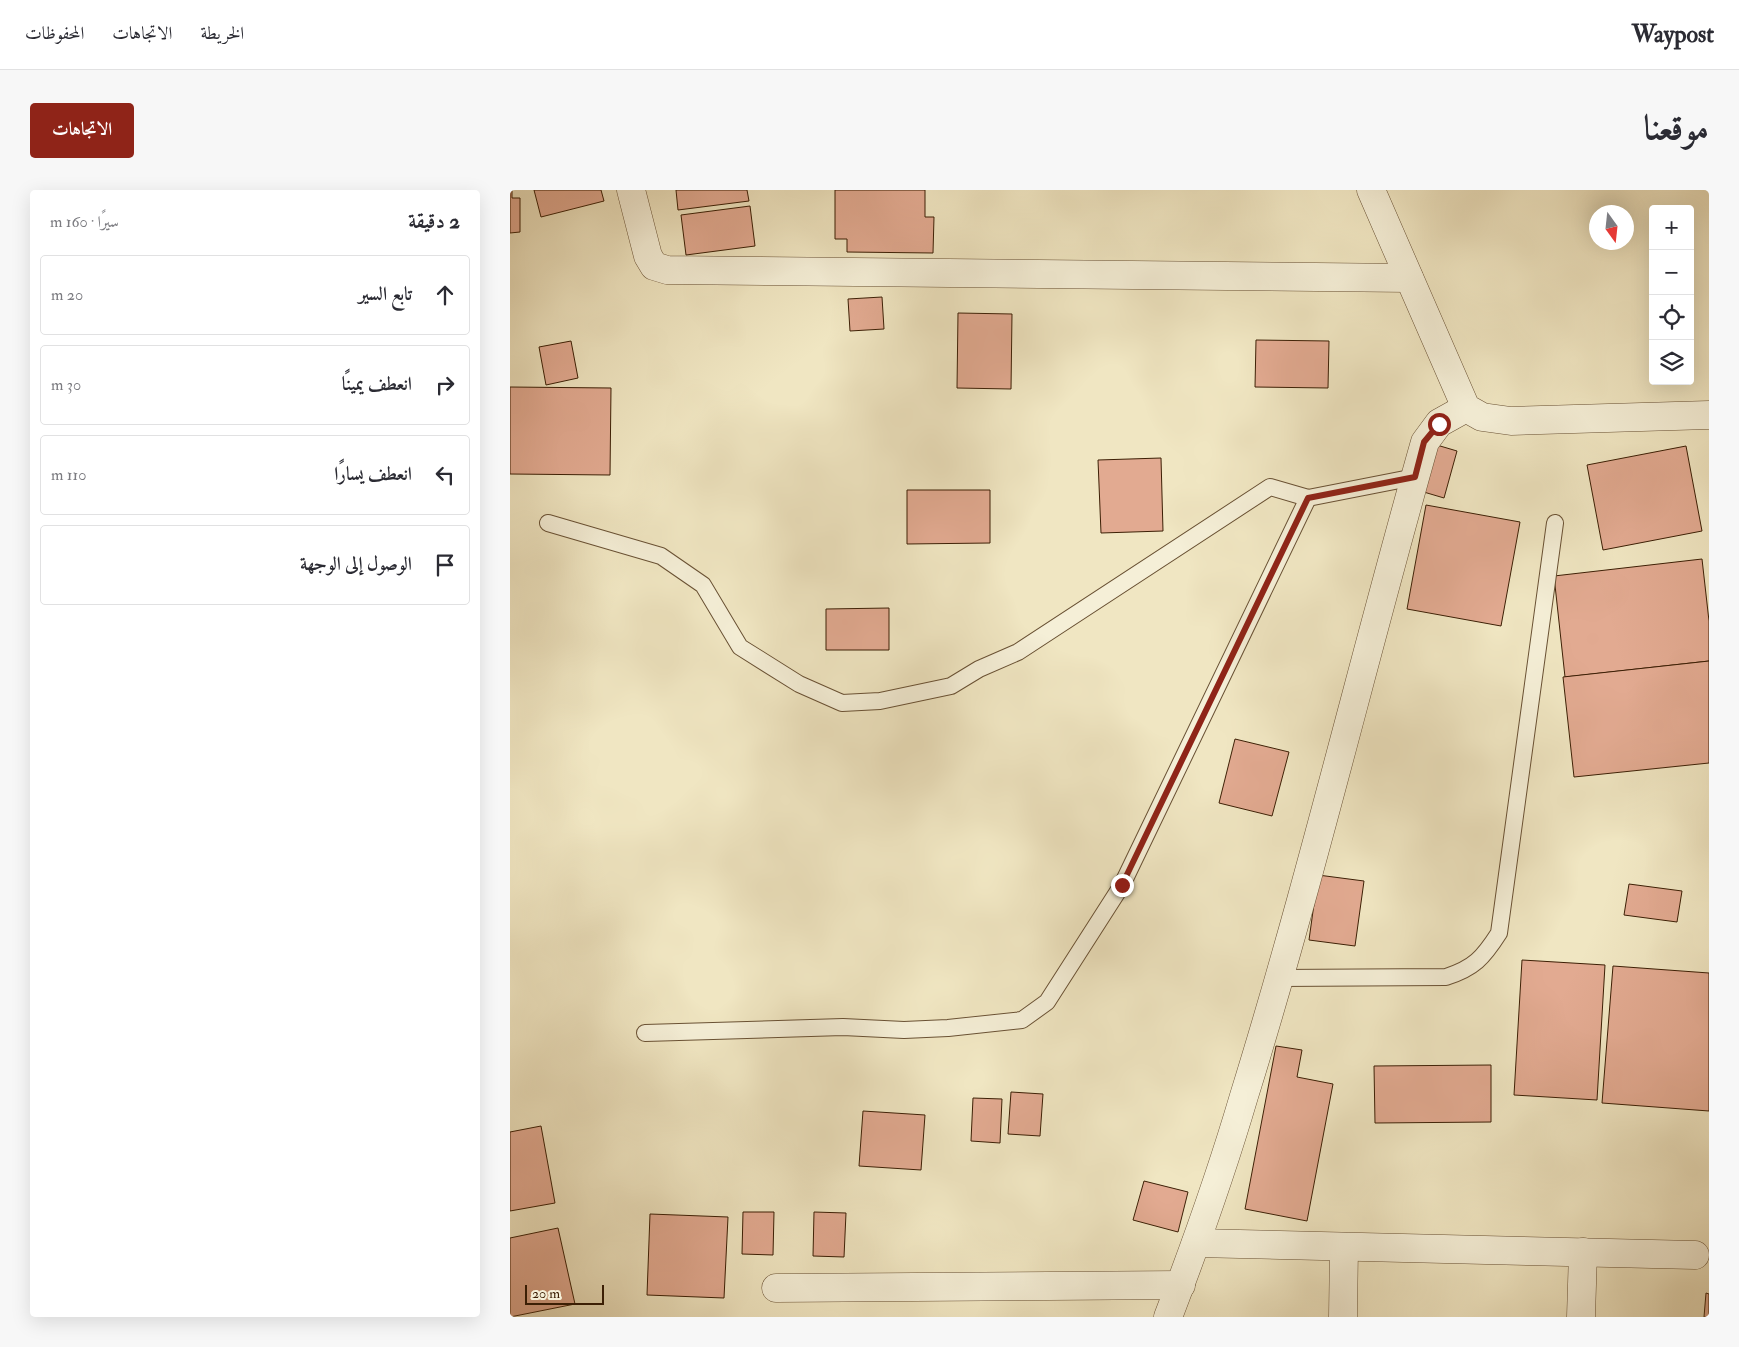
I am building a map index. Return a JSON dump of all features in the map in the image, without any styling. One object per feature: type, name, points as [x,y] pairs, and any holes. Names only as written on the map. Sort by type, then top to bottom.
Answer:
[{"type":"street","points":[[631,190],[648,256],[654,266],[667,270],[1409,278]]},
{"type":"street","points":[[1371,190],[1466,408],[1482,417],[1511,421],[1709,415]]},
{"type":"street","points":[[1168,1317],[1196,1243],[1244,1096],[1332,786],[1424,442],[1431,432],[1449,417],[1466,408]]},
{"type":"street","points":[[1196,1243],[1695,1254]]},
{"type":"street","points":[[1343,1317],[1344,1247]]},
{"type":"street","points":[[1582,1317],[1583,1252]]},
{"type":"street","points":[[776,1288],[1180,1284]]},
{"type":"lane","points":[[548,523],[661,556],[703,585],[740,647],[799,684],[842,703],[880,702],[951,686],[978,669],[1018,652],[1270,487],[1308,498],[1415,477]]},
{"type":"lane","points":[[644,1032],[948,1028],[1022,1020],[1047,1002],[1122,885],[1308,498]]},
{"type":"lane","points":[[1278,978],[1446,977],[1464,971],[1478,962],[1499,933],[1555,523]]},
{"type":"building","points":[[510,190],[512,190],[512,198],[520,198],[520,232],[510,233]]},
{"type":"building","points":[[534,190],[601,190],[604,201],[541,217]]},
{"type":"building","points":[[676,190],[747,190],[749,201],[678,210]]},
{"type":"building","points":[[835,190],[925,190],[925,217],[934,217],[933,253],[847,252],[847,239],[835,239]]},
{"type":"building","points":[[750,206],[755,246],[686,255],[681,215]]},
{"type":"building","points":[[882,297],[884,329],[850,331],[848,299]]},
{"type":"building","points":[[958,313],[1012,314],[1011,389],[957,388]]},
{"type":"building","points":[[1256,340],[1329,341],[1328,388],[1255,387]]},
{"type":"building","points":[[571,341],[578,378],[546,385],[539,347]]},
{"type":"building","points":[[510,387],[611,388],[610,475],[510,474]]},
{"type":"building","points":[[1430,443],[1457,451],[1444,498],[1417,490]]},
{"type":"building","points":[[1686,446],[1702,531],[1603,550],[1587,465]]},
{"type":"building","points":[[1161,458],[1163,531],[1101,533],[1098,460]]},
{"type":"building","points":[[907,490],[990,490],[990,543],[907,544]]},
{"type":"building","points":[[1426,505],[1520,522],[1501,626],[1407,609]]},
{"type":"building","points":[[1702,559],[1709,621],[1709,661],[1565,677],[1554,576]]},
{"type":"building","points":[[889,608],[889,650],[826,650],[826,609]]},
{"type":"building","points":[[1709,661],[1709,763],[1574,777],[1563,677]]},
{"type":"building","points":[[1235,739],[1289,752],[1272,816],[1219,803]]},
{"type":"building","points":[[1318,875],[1364,881],[1355,946],[1309,940]]},
{"type":"building","points":[[1629,884],[1682,891],[1677,922],[1624,915]]},
{"type":"building","points":[[1522,960],[1605,965],[1597,1100],[1514,1095]]},
{"type":"building","points":[[1613,966],[1709,973],[1709,1111],[1602,1103]]},
{"type":"building","points":[[1276,1046],[1302,1050],[1297,1077],[1333,1084],[1307,1221],[1245,1209]]},
{"type":"building","points":[[1491,1065],[1491,1122],[1375,1123],[1374,1066]]},
{"type":"building","points":[[1011,1092],[1043,1094],[1040,1136],[1008,1134]]},
{"type":"building","points":[[973,1098],[1002,1099],[1000,1143],[971,1141]]},
{"type":"building","points":[[863,1111],[925,1115],[921,1170],[859,1166]]},
{"type":"building","points":[[541,1126],[555,1203],[510,1211],[510,1132]]},
{"type":"building","points":[[1144,1181],[1188,1192],[1178,1232],[1133,1220]]},
{"type":"building","points":[[743,1212],[774,1212],[773,1255],[742,1254]]},
{"type":"building","points":[[814,1212],[846,1213],[844,1257],[813,1256]]},
{"type":"building","points":[[650,1214],[728,1217],[724,1298],[647,1295]]},
{"type":"building","points":[[558,1228],[575,1304],[510,1317],[510,1238]]},
{"type":"building","points":[[1706,1293],[1709,1294],[1709,1317],[1704,1317]]},
{"type":"route","points":[[1122,885],[1308,498],[1415,477],[1424,442],[1439,424]]}]
